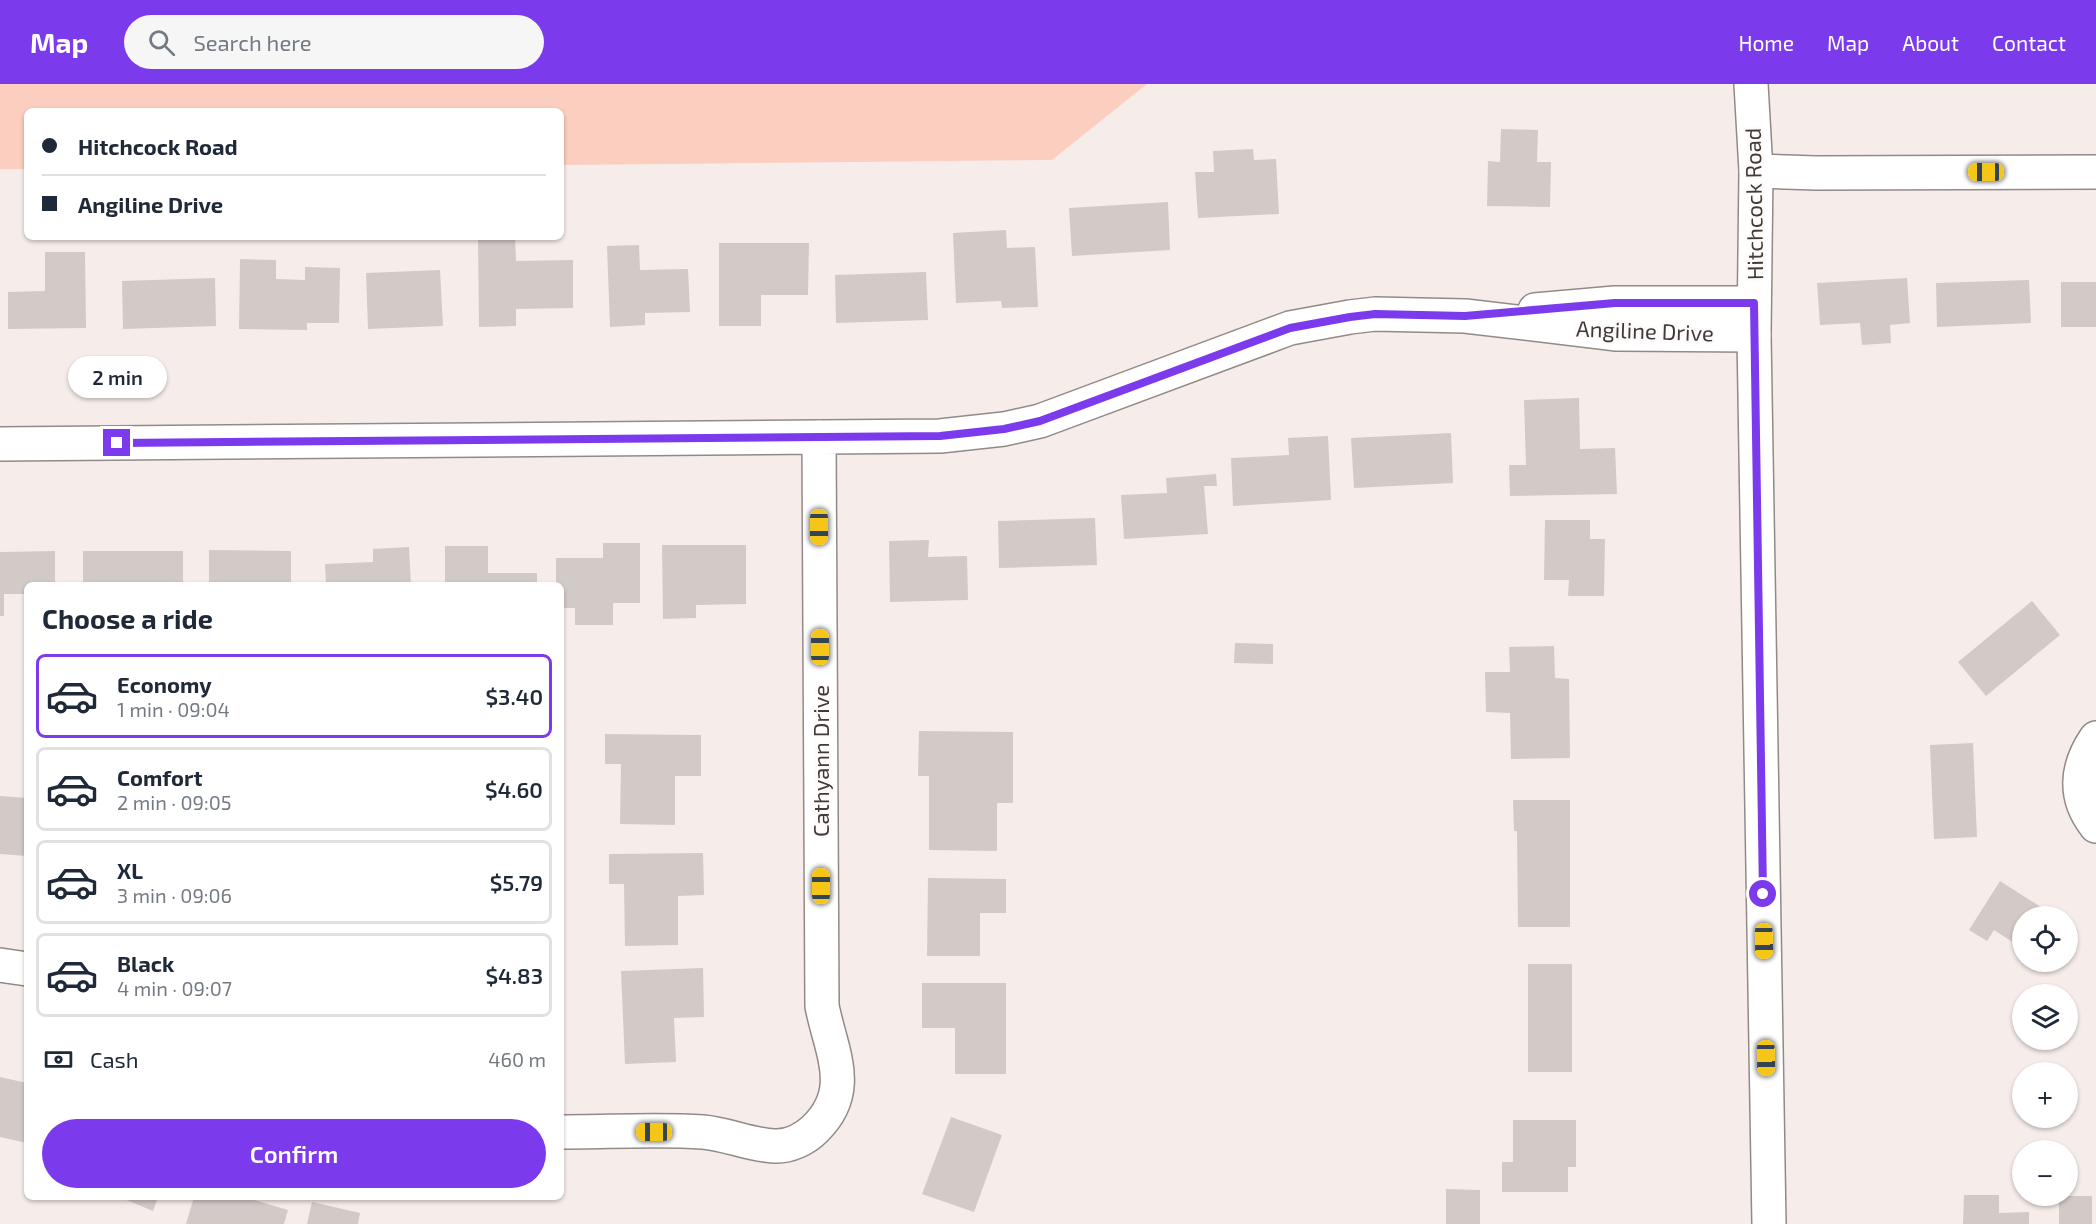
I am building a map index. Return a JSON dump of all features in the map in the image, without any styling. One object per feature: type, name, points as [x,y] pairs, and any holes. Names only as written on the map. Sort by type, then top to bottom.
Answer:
[{"type":"street","name":"Hitchcock Road","points":[[1751,84],[1756,171],[1754,319],[1769,1224]]},
{"type":"street","points":[[1756,171],[1816,173],[2096,172]]},
{"type":"street","name":"Angiline Drive","points":[[0,444],[940,436],[1004,429],[1040,421],[1290,328],[1375,314],[1465,316],[1615,303],[1754,319]]},
{"type":"street","name":"Cathyann Drive","points":[[564,1132],[700,1132],[775,1146],[795,1143],[810,1134],[826,1118],[834,1104],[839,1082],[838,1068],[826,1031],[822,1006],[819,437]]},
{"type":"street","points":[[2096,738],[2085,754],[2079,778],[2081,797],[2088,816],[2096,826]]},
{"type":"street","points":[[0,965],[24,969]]},
{"type":"shaded area","points":[[0,84],[1147,84],[1052,160],[564,165],[564,108],[24,108],[24,169],[0,169]]},
{"type":"building","points":[[1501,129],[1538,130],[1537,162],[1551,162],[1550,207],[1487,206],[1488,161],[1500,162]]},
{"type":"building","points":[[1253,149],[1254,160],[1276,159],[1279,214],[1198,218],[1195,172],[1214,172],[1213,151]]},
{"type":"building","points":[[1168,202],[1170,250],[1072,256],[1069,208]]},
{"type":"building","points":[[1006,230],[1007,248],[1035,247],[1038,307],[1002,308],[1001,301],[956,303],[953,233]]},
{"type":"building","points":[[478,240],[515,240],[516,261],[573,260],[573,308],[516,309],[516,326],[479,327]]},
{"type":"building","points":[[719,243],[809,243],[808,295],[761,295],[761,326],[719,326]]},
{"type":"building","points":[[639,245],[640,270],[688,269],[690,312],[645,313],[645,325],[610,327],[607,246]]},
{"type":"building","points":[[45,252],[85,252],[86,328],[8,329],[8,292],[45,291]]},
{"type":"building","points":[[240,259],[276,260],[276,279],[305,280],[305,267],[340,268],[339,323],[307,323],[307,330],[239,329]]},
{"type":"building","points":[[440,270],[443,326],[368,329],[366,273]]},
{"type":"building","points":[[926,272],[928,320],[836,323],[835,275]]},
{"type":"building","points":[[215,278],[216,326],[123,329],[122,281]]},
{"type":"building","points":[[1907,278],[1910,323],[1890,325],[1891,343],[1862,345],[1860,323],[1820,325],[1817,283]]},
{"type":"building","points":[[2029,280],[2031,323],[1937,327],[1936,283]]},
{"type":"building","points":[[2061,282],[2096,282],[2096,327],[2061,327]]},
{"type":"building","points":[[1579,398],[1580,449],[1615,448],[1617,494],[1510,496],[1509,465],[1526,465],[1524,400]]},
{"type":"building","points":[[1451,433],[1453,483],[1354,488],[1351,438]]},
{"type":"building","points":[[1328,436],[1331,500],[1233,506],[1231,458],[1289,455],[1288,438]]},
{"type":"building","points":[[1216,474],[1217,486],[1204,486],[1208,534],[1124,539],[1121,495],[1167,493],[1166,478]]},
{"type":"building","points":[[1095,518],[1097,565],[999,568],[998,521]]},
{"type":"building","points":[[1545,520],[1590,520],[1590,539],[1605,539],[1604,596],[1568,596],[1569,580],[1544,580]]},
{"type":"building","points":[[929,540],[928,557],[967,556],[968,600],[890,602],[889,541]]},
{"type":"building","points":[[603,543],[640,543],[640,603],[613,603],[613,625],[575,625],[575,608],[564,608],[564,582],[556,582],[556,558],[603,558]]},
{"type":"building","points":[[662,545],[746,545],[746,604],[696,605],[696,618],[663,619]]},
{"type":"building","points":[[445,546],[488,546],[488,573],[537,573],[537,582],[445,582]]},
{"type":"building","points":[[409,547],[411,582],[326,582],[325,564],[373,562],[373,549]]},
{"type":"building","points":[[209,550],[291,551],[291,582],[209,582]]},
{"type":"building","points":[[55,551],[55,582],[24,582],[24,594],[4,594],[4,616],[0,616],[0,552]]},
{"type":"building","points":[[83,551],[183,551],[183,582],[83,582]]},
{"type":"building","points":[[2032,601],[2060,635],[1986,696],[1958,662]]},
{"type":"building","points":[[1235,643],[1273,644],[1273,664],[1234,663]]},
{"type":"building","points":[[1554,646],[1555,678],[1569,679],[1570,758],[1511,759],[1510,713],[1486,712],[1485,672],[1510,672],[1509,647]]},
{"type":"building","points":[[919,731],[1013,732],[1013,803],[997,803],[997,851],[929,850],[929,776],[918,776]]},
{"type":"building","points":[[605,734],[701,735],[701,776],[675,776],[675,825],[620,824],[621,764],[605,764]]},
{"type":"building","points":[[1973,743],[1977,837],[1934,839],[1930,745]]},
{"type":"building","points":[[0,796],[24,798],[24,856],[0,854]]},
{"type":"building","points":[[1513,800],[1570,800],[1570,927],[1518,927],[1517,831],[1514,831]]},
{"type":"building","points":[[703,853],[704,895],[678,896],[678,945],[625,946],[624,884],[609,884],[609,854]]},
{"type":"building","points":[[928,878],[1006,879],[1006,913],[980,913],[980,956],[927,956]]},
{"type":"building","points":[[2000,881],[2039,906],[2012,906],[2012,942],[1994,930],[1987,941],[1969,930]]},
{"type":"building","points":[[1528,964],[1572,964],[1572,1072],[1528,1072]]},
{"type":"building","points":[[703,968],[704,1017],[674,1018],[676,1062],[625,1064],[621,971]]},
{"type":"building","points":[[922,983],[1006,983],[1006,1074],[955,1074],[955,1028],[922,1028]]},
{"type":"building","points":[[0,1077],[24,1082],[24,1142],[0,1137]]},
{"type":"building","points":[[951,1117],[1002,1135],[974,1212],[922,1194]]},
{"type":"building","points":[[1513,1120],[1576,1120],[1576,1167],[1568,1167],[1568,1192],[1502,1192],[1502,1162],[1513,1162]]},
{"type":"building","points":[[1446,1189],[1480,1190],[1480,1224],[1446,1224]]},
{"type":"building","points":[[1964,1195],[1999,1195],[1999,1213],[2029,1212],[2029,1224],[1963,1224]]},
{"type":"building","points":[[2078,1196],[2092,1196],[2092,1224],[2059,1224],[2059,1206],[2078,1206]]},
{"type":"building","points":[[126,1200],[157,1200],[153,1211]]},
{"type":"building","points":[[193,1200],[254,1200],[288,1210],[284,1224],[186,1224]]},
{"type":"building","points":[[312,1202],[360,1213],[358,1224],[307,1224]]},
{"type":"route","points":[[117,443],[940,436],[1004,429],[1040,421],[1290,328],[1350,317],[1375,314],[1465,316],[1615,303],[1754,303],[1763,894]]}]
